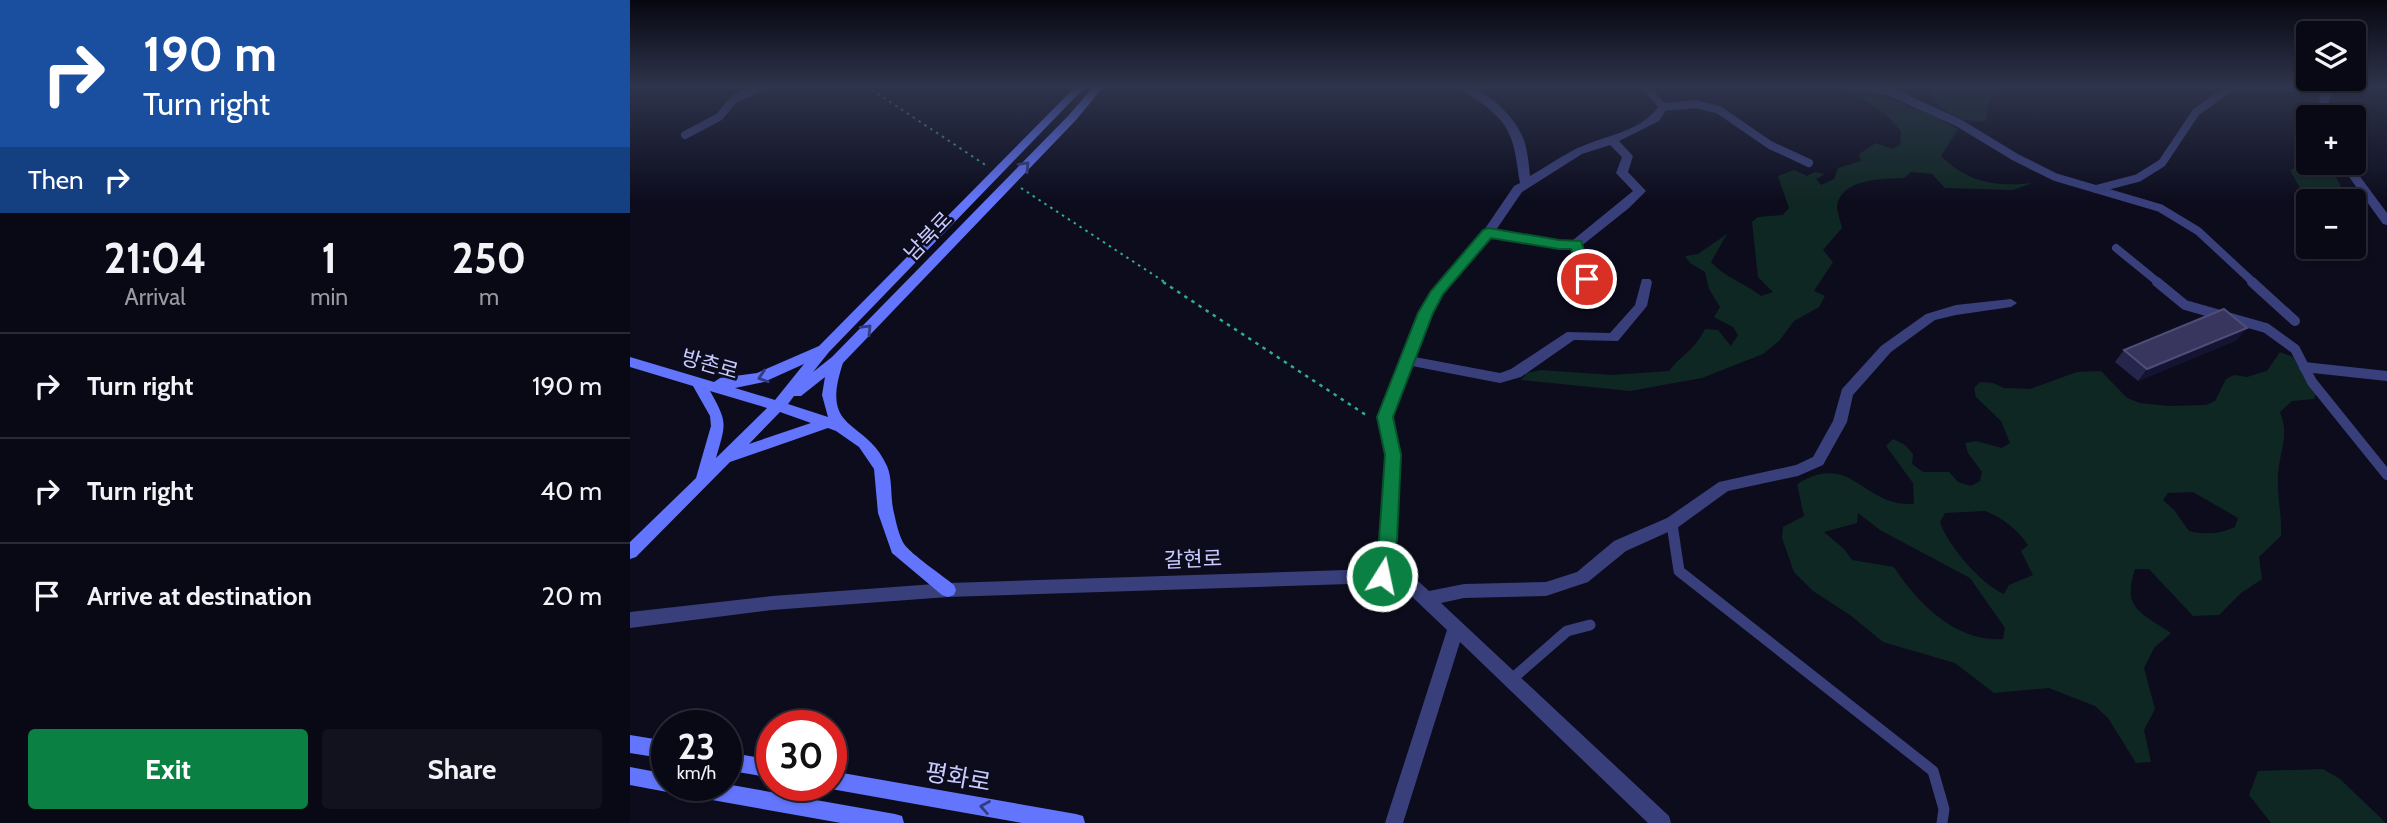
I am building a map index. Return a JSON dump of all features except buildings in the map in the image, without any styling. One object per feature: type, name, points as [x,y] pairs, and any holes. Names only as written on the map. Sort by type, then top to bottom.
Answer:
[{"type":"main road","name":"남북로","points":[[630,552],[778,406],[824,349],[1043,124]]},
{"type":"main road","name":"남북로","points":[[778,406],[837,361],[1066,124]]},
{"type":"main road","points":[[698,382],[736,384],[761,379],[824,349]]},
{"type":"main road","points":[[837,361],[827,391],[829,410],[835,425],[864,443],[881,468],[886,513],[898,548],[948,590]]},
{"type":"main road","name":"방촌로","points":[[630,362],[835,425]]},
{"type":"main road","points":[[698,382],[717,416],[718,426],[702,480]]},
{"type":"main road","points":[[724,460],[776,439],[835,425]]},
{"type":"main road","points":[[630,744],[651,747]]},
{"type":"main road","points":[[630,776],[651,780]]},
{"type":"main road","name":"평화로","points":[[847,783],[1076,823]]},
{"type":"main road","points":[[742,796],[895,823]]},
{"type":"street","points":[[1509,124],[1520,142],[1526,183]]},
{"type":"street","points":[[1382,576],[1388,540],[1393,455],[1385,417],[1426,313],[1438,291],[1488,233],[1518,189],[1578,152],[1644,124]]},
{"type":"street","points":[[1488,233],[1559,245],[1576,244],[1595,225],[1627,205],[1640,191],[1622,173],[1628,156],[1611,140]]},
{"type":"street","points":[[2353,175],[2387,220]]},
{"type":"street","points":[[1409,361],[1500,377],[1516,373],[1572,335],[1613,338],[1641,306],[1646,282]]},
{"type":"street","points":[[1426,599],[1464,591],[1546,589],[1582,577],[1620,546],[1672,523],[1724,486],[1798,470],[1818,461],[1840,422],[1847,393],[1886,349],[1931,317],[1956,310],[2011,303]]},
{"type":"street","name":"갈현로","points":[[630,620],[772,603],[948,590],[1382,576],[1413,587],[1662,823]]},
{"type":"street","points":[[1394,823],[1455,628]]},
{"type":"lane","points":[[685,135],[705,124]]},
{"type":"lane","points":[[1740,124],[1767,144],[1809,163]]},
{"type":"lane","points":[[1961,124],[2015,157],[2055,177],[2160,208],[2198,231],[2295,321]]},
{"type":"lane","points":[[2096,190],[2138,178],[2162,163],[2188,124]]},
{"type":"lane","points":[[1576,244],[1587,279],[1586,295]]},
{"type":"lane","points":[[2116,248],[2185,305],[2266,328],[2295,349],[2312,382],[2387,475]]},
{"type":"lane","points":[[2304,367],[2387,376]]},
{"type":"lane","points":[[1672,523],[1679,571],[1933,771],[1944,809],[1942,823]]},
{"type":"lane","points":[[1513,679],[1567,631],[1590,625]]},
{"type":"path","points":[[924,124],[983,164]]},
{"type":"path","points":[[1021,188],[1388,429]]},
{"type":"green space","points":[[1895,124],[1949,124],[1958,129],[1941,156],[1951,165],[1984,181],[2032,183],[2013,190],[1945,188],[1932,174],[1911,172],[1904,178],[1864,182],[1846,190],[1837,206],[1842,228],[1823,250],[1833,262],[1814,291],[1825,296],[1819,307],[1794,321],[1779,341],[1763,354],[1702,378],[1630,391],[1521,380],[1527,373],[1541,370],[1612,375],[1669,371],[1696,343],[1705,329],[1718,330],[1731,346],[1738,335],[1733,327],[1714,317],[1720,307],[1709,289],[1705,272],[1690,263],[1685,256],[1698,254],[1727,234],[1711,262],[1723,273],[1761,296],[1773,292],[1758,277],[1752,222],[1758,217],[1783,215],[1789,208],[1778,176],[1794,170],[1807,176],[1815,172],[1825,174],[1816,179],[1821,185],[1834,179],[1838,168],[1861,161],[1859,154],[1876,143],[1892,149],[1900,145],[1901,132]]},
{"type":"green space","points":[[2296,167],[2296,175],[2335,175],[2343,189],[2300,189],[2290,170]]},
{"type":"green space","points":[[2280,352],[2293,357],[2308,384],[2317,392],[2314,399],[2292,401],[2280,412],[2284,429],[2278,476],[2281,536],[2259,557],[2262,579],[2241,593],[2219,615],[2193,616],[2149,569],[2135,569],[2131,593],[2136,608],[2171,633],[2154,648],[2144,668],[2155,709],[2144,730],[2151,762],[2136,763],[2108,718],[2095,706],[2049,688],[1994,693],[1955,663],[1883,642],[1850,615],[1813,591],[1794,572],[1782,538],[1783,527],[1804,516],[1797,484],[1816,475],[1831,473],[1857,482],[1896,503],[1914,504],[1913,483],[1886,446],[1893,439],[1905,445],[1913,454],[1912,464],[1923,472],[1949,472],[1958,482],[1971,486],[1980,481],[1982,472],[1968,453],[1965,443],[1976,441],[2002,448],[2010,443],[2001,421],[1976,397],[1974,388],[1980,382],[1993,383],[2004,388],[2030,389],[2077,372],[2101,371],[2127,398],[2140,403],[2168,406],[2206,405],[2215,401],[2226,379],[2234,375],[2247,377],[2267,371]],"holes":[[[2193,492],[2238,518],[2235,527],[2213,533],[2189,531],[2163,500],[2168,493]],[[1985,511],[2004,521],[2028,545],[2021,551],[2033,575],[2009,585],[2004,594],[1995,589],[1976,573],[1950,542],[1940,522],[1945,513]],[[1858,513],[1880,530],[1970,578],[2005,628],[2003,639],[1986,639],[1954,627],[1926,607],[1894,567],[1852,560],[1844,549],[1824,532],[1857,523]]]},
{"type":"green space","points":[[2323,769],[2340,779],[2386,823],[2271,823],[2249,795],[2258,771]]},
{"type":"route","points":[[1382,576],[1388,540],[1393,455],[1385,417],[1426,313],[1438,291],[1488,233],[1559,245],[1576,244],[1587,279]]}]
